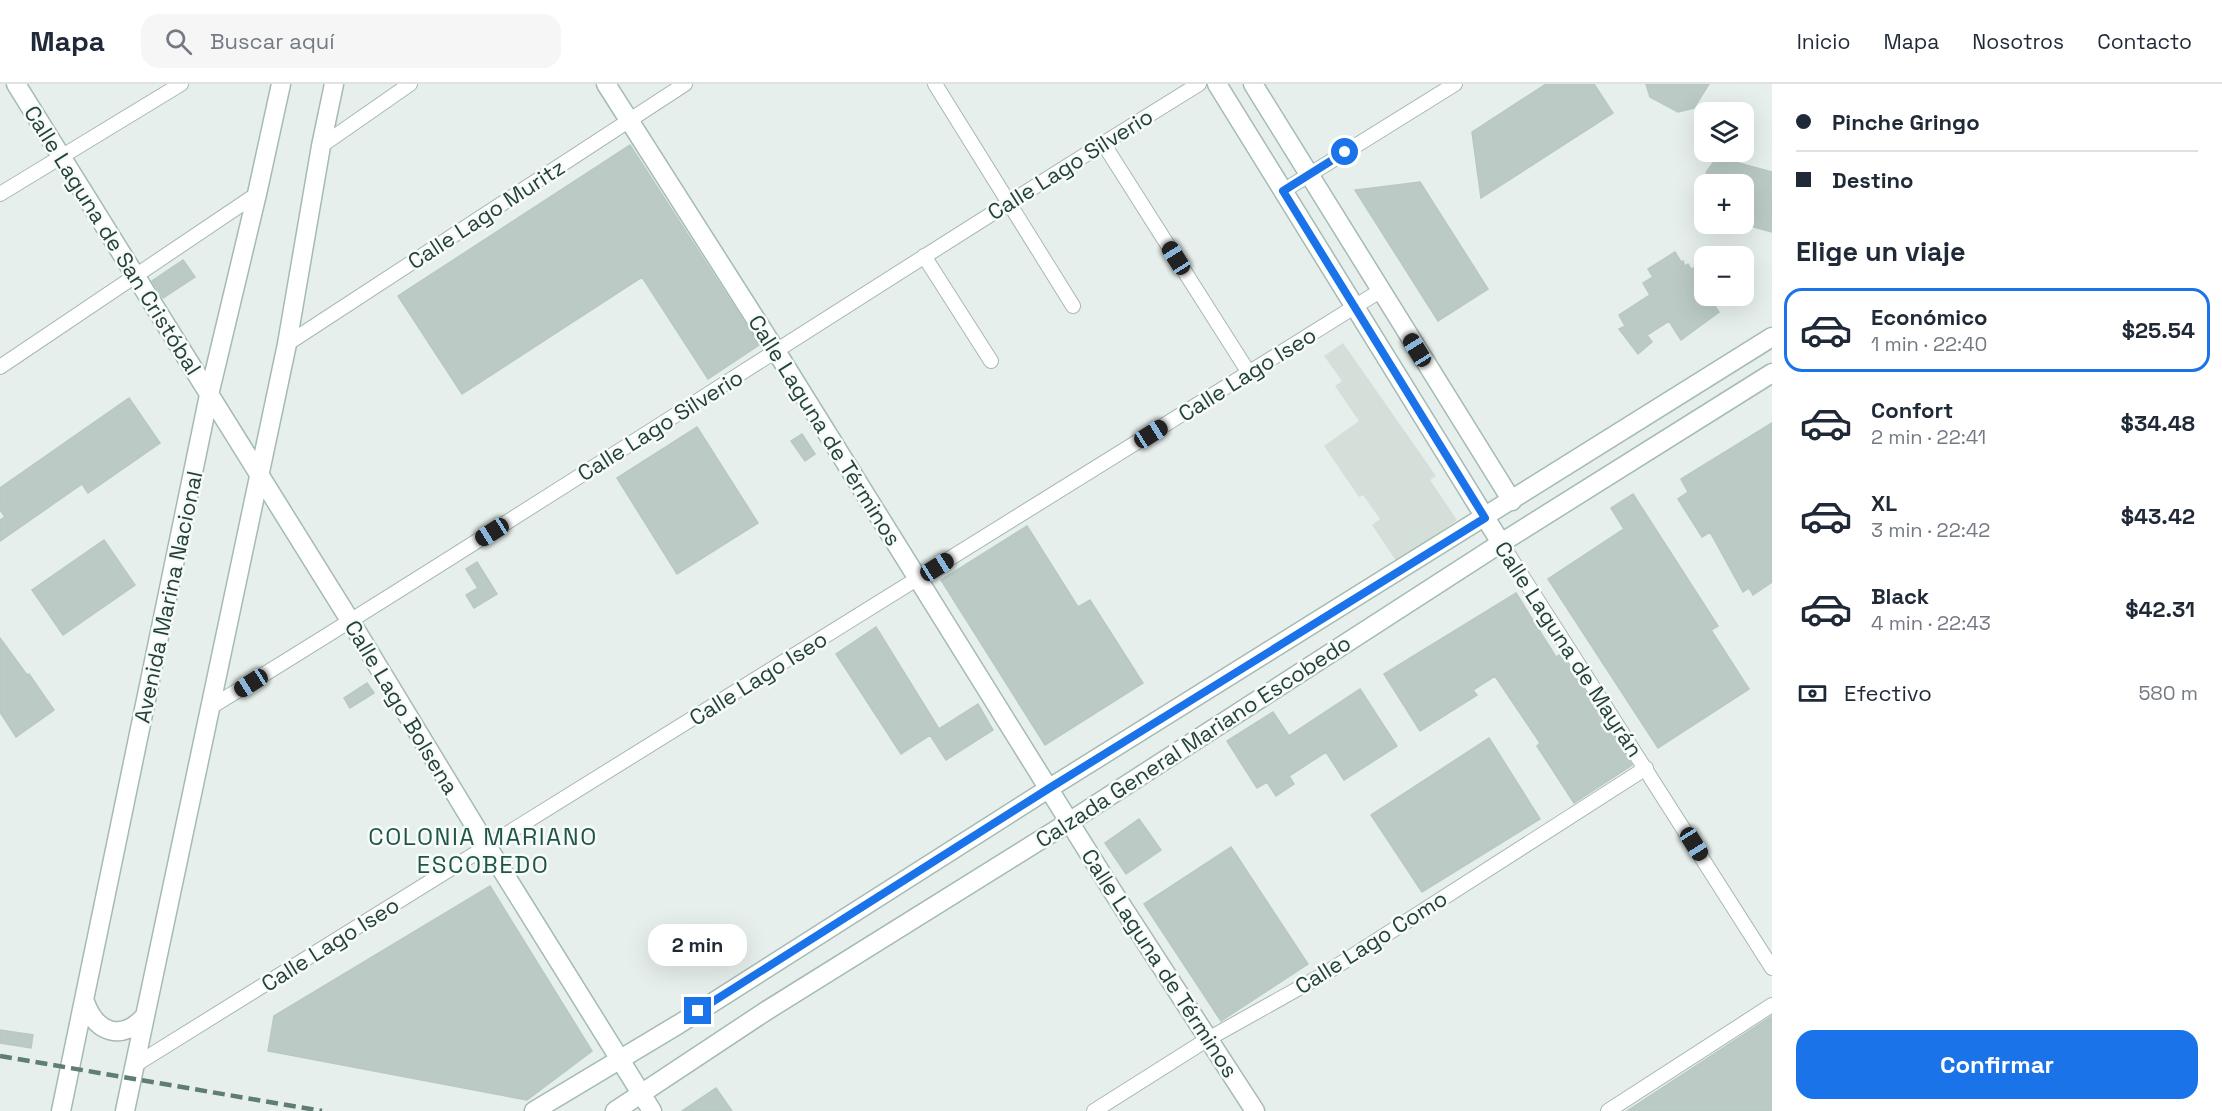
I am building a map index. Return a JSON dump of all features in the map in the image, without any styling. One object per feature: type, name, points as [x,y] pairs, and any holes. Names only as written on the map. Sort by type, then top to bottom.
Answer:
[{"type":"main road","name":"Calle Laguna de San Cristóbal","points":[[16,84],[209,395]]},
{"type":"main road","name":"Avenida Marina Nacional","points":[[61,1111],[209,395],[257,194],[280,84]]},
{"type":"main road","points":[[125,1111],[287,344],[334,84]]},
{"type":"main road","name":"Calle Laguna de Términos","points":[[606,84],[776,351],[1048,789],[1256,1111]]},
{"type":"main road","name":"Calle Laguna de Mayrán","points":[[1217,84],[1501,543]]},
{"type":"main road","points":[[1253,84],[1512,501]]},
{"type":"main road","name":"Calzada General Mariano Escobedo","points":[[534,1111],[620,1060],[1048,789],[1772,337]]},
{"type":"main road","points":[[1403,387],[1430,370]]},
{"type":"main road","name":"Calzada General Mariano Escobedo","points":[[615,1111],[766,1011],[1069,822],[1501,543],[1772,373]]},
{"type":"main road","name":"Calle Lago Bolsena","points":[[209,395],[652,1111]]},
{"type":"main road","points":[[85,1002],[94,1020],[111,1031],[130,1028],[145,1016]]},
{"type":"main road","points":[[76,1042],[94,1034],[110,1033],[124,1040],[136,1060]]},
{"type":"street","points":[[0,194],[181,84]]},
{"type":"street","points":[[321,146],[410,84]]},
{"type":"street","name":"Calle Lago Muritz","points":[[287,344],[685,84]]},
{"type":"street","points":[[935,84],[1073,306]]},
{"type":"street","name":"Calle Lago Silverio","points":[[211,708],[351,622],[1008,202],[1198,84]]},
{"type":"street","points":[[1283,191],[1455,84]]},
{"type":"street","points":[[1103,143],[1249,373]]},
{"type":"street","points":[[0,367],[257,194]]},
{"type":"street","points":[[924,256],[991,361]]},
{"type":"street","name":"Calle Lago Iseo","points":[[136,1060],[487,846],[1380,291]]},
{"type":"street","name":"Calle Laguna de Mayrán","points":[[1501,543],[1772,968]]},
{"type":"street","name":"Calle Lago Como","points":[[1094,1111],[1208,1039],[1326,973],[1646,768]]},
{"type":"street","points":[[1608,1111],[1772,1005]]},
{"type":"shaded area","points":[[1343,343],[1436,476],[1430,480],[1457,520],[1397,562],[1372,525],[1380,519],[1363,495],[1359,497],[1324,446],[1359,421],[1335,386],[1342,381],[1324,356]]},
{"type":"building","points":[[1546,84],[1594,84],[1613,113],[1481,198],[1472,132]]},
{"type":"building","points":[[1646,84],[1709,84],[1698,102],[1694,102],[1694,108],[1678,112],[1650,97]]},
{"type":"building","points":[[630,145],[759,345],[708,379],[642,277],[462,394],[398,296]]},
{"type":"building","points":[[1714,162],[1735,162],[1772,172],[1772,232],[1754,227],[1754,174],[1706,174]]},
{"type":"building","points":[[1420,182],[1488,289],[1438,321],[1355,190]]},
{"type":"building","points":[[1675,252],[1685,266],[1688,264],[1691,269],[1694,268],[1694,306],[1715,306],[1719,312],[1681,340],[1669,321],[1647,335],[1652,342],[1638,354],[1619,329],[1625,326],[1619,315],[1650,295],[1643,283],[1653,277],[1648,269]]},
{"type":"building","points":[[183,260],[195,277],[163,298],[152,281]]},
{"type":"building","points":[[129,398],[160,443],[88,493],[82,484],[0,541],[0,520],[5,517],[0,510],[0,488]]},
{"type":"building","points":[[1772,423],[1772,582],[1753,595],[1749,588],[1743,592],[1710,532],[1702,537],[1678,499],[1688,492],[1681,479]]},
{"type":"building","points":[[697,427],[758,523],[677,574],[617,478]]},
{"type":"building","points":[[802,434],[815,454],[805,461],[791,441]]},
{"type":"building","points":[[1633,494],[1718,626],[1711,630],[1749,689],[1658,748],[1548,579],[1624,529],[1611,508]]},
{"type":"building","points":[[1027,526],[1078,607],[1090,600],[1143,683],[1045,745],[941,580]]},
{"type":"building","points":[[104,540],[135,585],[63,635],[32,590]]},
{"type":"building","points":[[477,562],[497,594],[474,608],[466,595],[478,588],[466,569]]},
{"type":"building","points":[[1516,593],[1556,657],[1561,654],[1632,765],[1574,803],[1537,746],[1540,743],[1495,676],[1473,690],[1477,695],[1420,731],[1384,674]]},
{"type":"building","points":[[876,627],[939,729],[978,704],[993,730],[946,760],[930,735],[901,754],[836,654]]},
{"type":"building","points":[[0,638],[54,710],[16,737],[0,712]]},
{"type":"building","points":[[367,683],[374,693],[350,708],[344,698]]},
{"type":"building","points":[[1360,689],[1397,746],[1344,780],[1326,752],[1289,776],[1294,784],[1276,796],[1267,782],[1257,788],[1227,741],[1273,712],[1289,736]]},
{"type":"building","points":[[1489,738],[1540,819],[1422,892],[1371,815]]},
{"type":"building","points":[[1139,819],[1161,850],[1126,874],[1105,843]]},
{"type":"building","points":[[1231,847],[1308,964],[1221,1021],[1144,904]]},
{"type":"building","points":[[490,886],[592,1051],[527,1100],[268,1051],[274,1016]]},
{"type":"building","points":[[1772,1016],[1772,1111],[1627,1111],[1763,1022]]},
{"type":"building","points":[[0,1030],[33,1035],[31,1048],[0,1043]]},
{"type":"building","points":[[716,1088],[732,1111],[682,1111]]},
{"type":"railway","points":[[0,1056],[322,1111]]},
{"type":"district","name":"COLONIA MARIANO ESCOBEDO","points":[[483,851]]},
{"type":"route","points":[[698,1011],[1048,789],[1485,518],[1283,191],[1345,152]]}]
